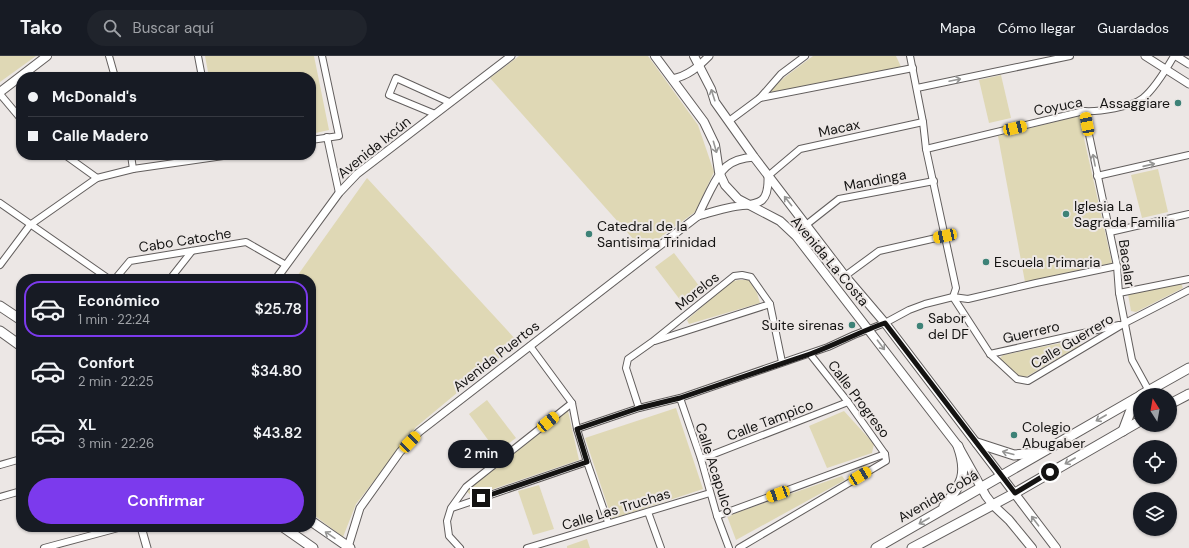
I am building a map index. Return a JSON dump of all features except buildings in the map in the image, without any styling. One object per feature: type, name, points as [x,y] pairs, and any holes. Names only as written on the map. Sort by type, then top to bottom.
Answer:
[{"type":"main road","points":[[27,72],[48,56]]},
{"type":"main road","name":"Avenida La Costa","points":[[655,56],[704,122],[715,145],[719,172],[725,185],[738,199],[780,221],[796,236],[957,444],[993,505],[1009,520],[1032,548]]},
{"type":"main road","name":"Avenida La Costa","points":[[694,56],[711,89],[715,102],[754,157],[846,276],[885,323],[1056,548]]},
{"type":"main road","points":[[0,93],[16,81]]},
{"type":"main road","points":[[0,306],[16,317]]},
{"type":"main road","points":[[0,331],[16,342]]},
{"type":"main road","name":"Avenida Cobá","points":[[1153,388],[1189,368]]},
{"type":"main road","points":[[1177,400],[1189,394]]},
{"type":"main road","name":"Avenida Cobá","points":[[876,548],[1133,400]]},
{"type":"main road","points":[[1123,431],[1133,411]]},
{"type":"main road","points":[[912,548],[1015,493],[1133,425]]},
{"type":"main road","points":[[939,512],[960,484],[963,472],[963,459],[957,444],[969,434]]},
{"type":"main road","points":[[977,443],[1014,455],[1040,453]]},
{"type":"main road","points":[[316,524],[349,547]]},
{"type":"main road","points":[[290,532],[314,548]]},
{"type":"main road","points":[[887,548],[896,537]]},
{"type":"street","points":[[109,56],[114,72]]},
{"type":"street","points":[[198,56],[201,72]]},
{"type":"street","points":[[316,139],[339,136],[322,56]]},
{"type":"street","name":"Avenida Ixcún","points":[[280,274],[339,193],[357,174],[511,56]]},
{"type":"street","points":[[672,78],[687,74],[699,66],[709,56]]},
{"type":"street","points":[[729,121],[760,98],[781,74],[805,56]]},
{"type":"street","points":[[910,56],[914,68],[926,149],[956,288],[953,297]]},
{"type":"street","points":[[917,88],[1070,56]]},
{"type":"street","points":[[1145,56],[1189,84]]},
{"type":"street","points":[[1175,56],[1189,64]]},
{"type":"street","name":"Coyuca","points":[[926,149],[1084,111],[1096,112],[1135,103],[1144,98],[1175,56]]},
{"type":"street","points":[[760,98],[914,68]]},
{"type":"street","points":[[435,114],[389,95],[396,78],[449,102]]},
{"type":"street","points":[[0,93],[16,113]]},
{"type":"street","name":"Bacalar","points":[[1084,111],[1117,266],[1119,293],[1132,360],[1139,388]]},
{"type":"street","name":"Macax","points":[[768,176],[800,148],[923,122]]},
{"type":"street","points":[[327,137],[339,193]]},
{"type":"street","points":[[1097,176],[1189,155]]},
{"type":"street","name":"Avenida Puertos","points":[[698,216],[719,172],[731,162],[743,158],[754,157]]},
{"type":"street","points":[[72,160],[97,178]]},
{"type":"street","points":[[132,160],[133,169]]},
{"type":"street","points":[[0,265],[30,225],[97,178],[133,169],[191,160]]},
{"type":"street","points":[[751,206],[763,200],[769,191],[768,176]]},
{"type":"street","name":"Mandinga","points":[[806,225],[839,199],[934,181]]},
{"type":"street","points":[[0,204],[102,274]]},
{"type":"street","name":"Avenida Puertos","points":[[349,547],[360,508],[400,452],[419,432],[698,216],[732,207],[751,206]]},
{"type":"street","points":[[1110,232],[1189,214]]},
{"type":"street","points":[[846,276],[879,251],[945,236]]},
{"type":"street","name":"Cabo Catoche","points":[[119,274],[130,261],[246,242],[286,265]]},
{"type":"street","points":[[174,274],[192,251]]},
{"type":"street","points":[[577,429],[639,408],[680,398],[782,362],[810,354],[885,323],[925,304],[953,297],[968,299],[1036,282],[1117,266]]},
{"type":"street","name":"Morelos","points":[[639,408],[626,368],[628,359],[652,342],[734,276],[742,275],[751,277],[770,304],[782,362]]},
{"type":"street","points":[[1119,293],[1189,279]]},
{"type":"street","points":[[1125,323],[1189,290]]},
{"type":"street","name":"Calle Guerrero","points":[[953,297],[990,354],[1017,379],[1028,381],[1125,323]]},
{"type":"street","points":[[652,342],[770,304]]},
{"type":"street","name":"Guerrero","points":[[990,354],[1125,323]]},
{"type":"street","points":[[530,346],[572,403],[577,429],[608,522]]},
{"type":"street","name":"Calle Progreso","points":[[739,548],[886,461],[885,454],[848,402],[810,354]]},
{"type":"street","name":"Calle Acapulco","points":[[680,398],[701,460],[717,516],[729,548]]},
{"type":"street","name":"Calle Tampico","points":[[701,460],[848,402]]},
{"type":"street","points":[[460,548],[449,536],[447,521],[451,508],[466,487],[572,403]]},
{"type":"street","points":[[717,516],[885,454]]},
{"type":"street","points":[[0,465],[16,460]]},
{"type":"street","points":[[451,508],[587,462]]},
{"type":"street","points":[[0,497],[16,492]]},
{"type":"street","name":"Calle Las Truchas","points":[[528,548],[608,522],[648,512],[710,493]]},
{"type":"street","points":[[648,512],[661,548]]},
{"type":"street","points":[[44,548],[103,532]]},
{"type":"street","points":[[142,532],[147,548]]},
{"type":"shaded area","points":[[0,56],[36,56],[0,82]]},
{"type":"shaded area","points":[[205,56],[314,56],[329,130],[316,133],[316,72],[208,72]]},
{"type":"shaded area","points":[[519,56],[648,56],[698,125],[714,172],[695,212],[643,250],[490,78]]},
{"type":"shaded area","points":[[813,56],[896,56],[902,69],[767,93]]},
{"type":"shaded area","points":[[1001,75],[1011,118],[989,123],[979,80]]},
{"type":"shaded area","points":[[1079,116],[1112,263],[1025,282],[998,136]]},
{"type":"shaded area","points":[[1158,169],[1168,212],[1142,218],[1131,175]]},
{"type":"shaded area","points":[[367,178],[518,342],[416,427],[356,504],[343,537],[316,517],[316,274],[299,274]]},
{"type":"shaded area","points":[[674,253],[703,291],[684,305],[655,267]]},
{"type":"shaded area","points":[[749,280],[757,293],[760,303],[689,324],[687,320],[730,282]]},
{"type":"shaded area","points":[[1181,283],[1183,288],[1136,312],[1131,311],[1128,294]]},
{"type":"shaded area","points":[[1080,339],[1081,345],[1024,378],[1016,375],[999,359],[1003,355]]},
{"type":"shaded area","points":[[487,400],[516,438],[497,452],[469,414]]},
{"type":"shaded area","points":[[676,408],[703,489],[612,519],[585,438]]},
{"type":"shaded area","points":[[568,411],[579,460],[472,496],[466,491]]},
{"type":"shaded area","points":[[844,411],[874,444],[872,453],[827,468],[809,426]]},
{"type":"shaded area","points":[[842,476],[845,480],[736,540],[727,516]]},
{"type":"shaded area","points":[[539,485],[554,529],[533,535],[518,491]]},
{"type":"shaded area","points":[[587,539],[590,548],[567,548],[567,546]]},
{"type":"place","name":"Assaggiare","points":[[1178,103]]},
{"type":"place","name":"Iglesia La Sagrada Familia","points":[[1066,214]]},
{"type":"place","name":"Catedral de la Santisima Trinidad","points":[[589,234]]},
{"type":"place","name":"Escuela Primaria","points":[[986,262]]},
{"type":"place","name":"Suite sirenas","points":[[852,325]]},
{"type":"place","name":"Sabor del DF","points":[[920,326]]},
{"type":"place","name":"Colegio Abugaber","points":[[1014,435]]},
{"type":"route","points":[[481,498],[587,462],[577,429],[639,408],[680,398],[782,362],[810,354],[885,323],[1015,493],[1050,472]]}]
